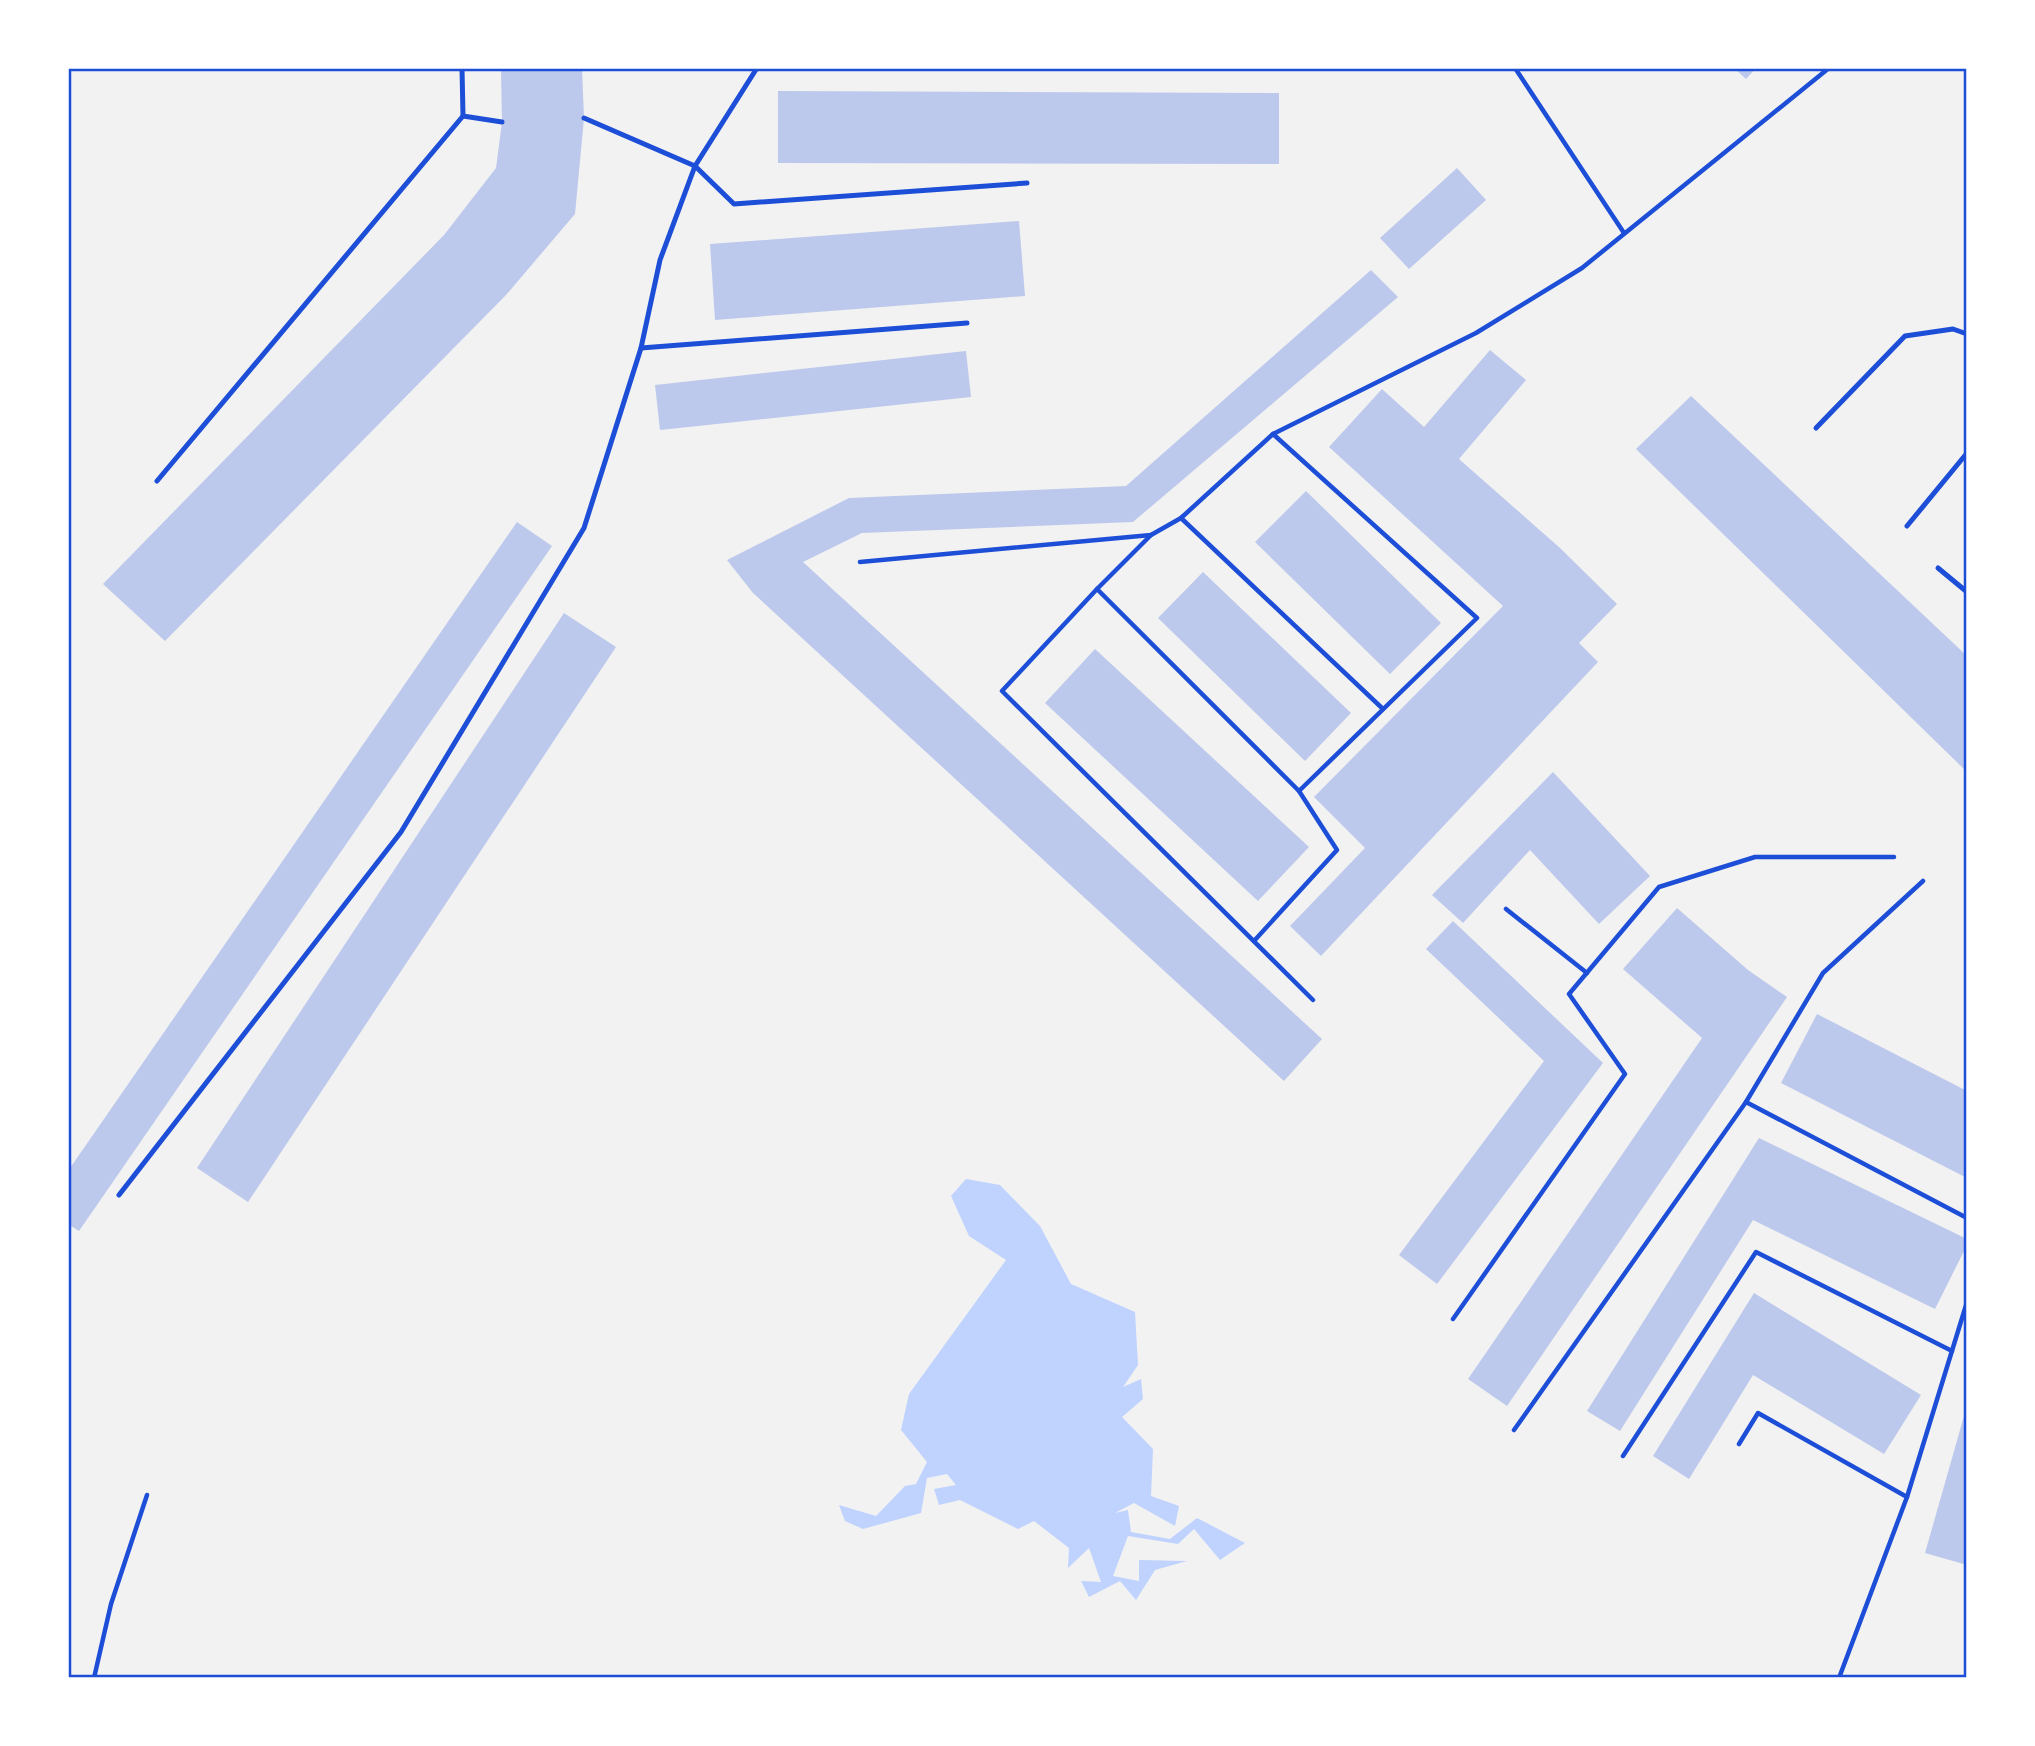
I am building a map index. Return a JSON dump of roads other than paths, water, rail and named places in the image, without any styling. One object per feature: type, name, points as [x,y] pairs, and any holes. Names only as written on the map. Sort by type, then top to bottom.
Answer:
[{"type":"lane","points":[[158,481],[463,116],[462,68]]},
{"type":"lane","points":[[119,1195],[401,832],[584,528],[642,348],[660,260],[695,166],[757,68]]},
{"type":"lane","points":[[463,116],[502,122]]},
{"type":"lane","points":[[584,118],[695,166],[734,204],[1027,183]]},
{"type":"lane","points":[[642,348],[967,323]]},
{"type":"lane","points":[[1816,428],[1905,336],[1953,329],[1967,334]]},
{"type":"lane","points":[[1906,526],[1967,453]]},
{"type":"lane","points":[[1938,568],[1967,592]]},
{"type":"water","points":[[966,1179],[1000,1185],[1040,1226],[1071,1284],[1135,1312],[1138,1365],[1123,1387],[1141,1379],[1143,1399],[1122,1417],[1153,1449],[1151,1496],[1179,1506],[1175,1526],[1134,1503],[1115,1513],[1128,1510],[1131,1532],[1170,1539],[1197,1518],[1245,1543],[1220,1560],[1194,1529],[1178,1544],[1128,1536],[1113,1576],[1139,1581],[1139,1560],[1187,1561],[1155,1570],[1136,1600],[1120,1581],[1089,1597],[1081,1581],[1101,1582],[1089,1548],[1068,1568],[1069,1548],[1034,1521],[1018,1529],[960,1500],[939,1505],[934,1489],[956,1485],[947,1474],[927,1478],[921,1513],[863,1529],[845,1521],[839,1505],[876,1516],[905,1486],[916,1484],[927,1462],[901,1430],[909,1394],[1006,1260],[969,1236],[951,1196]]}]
